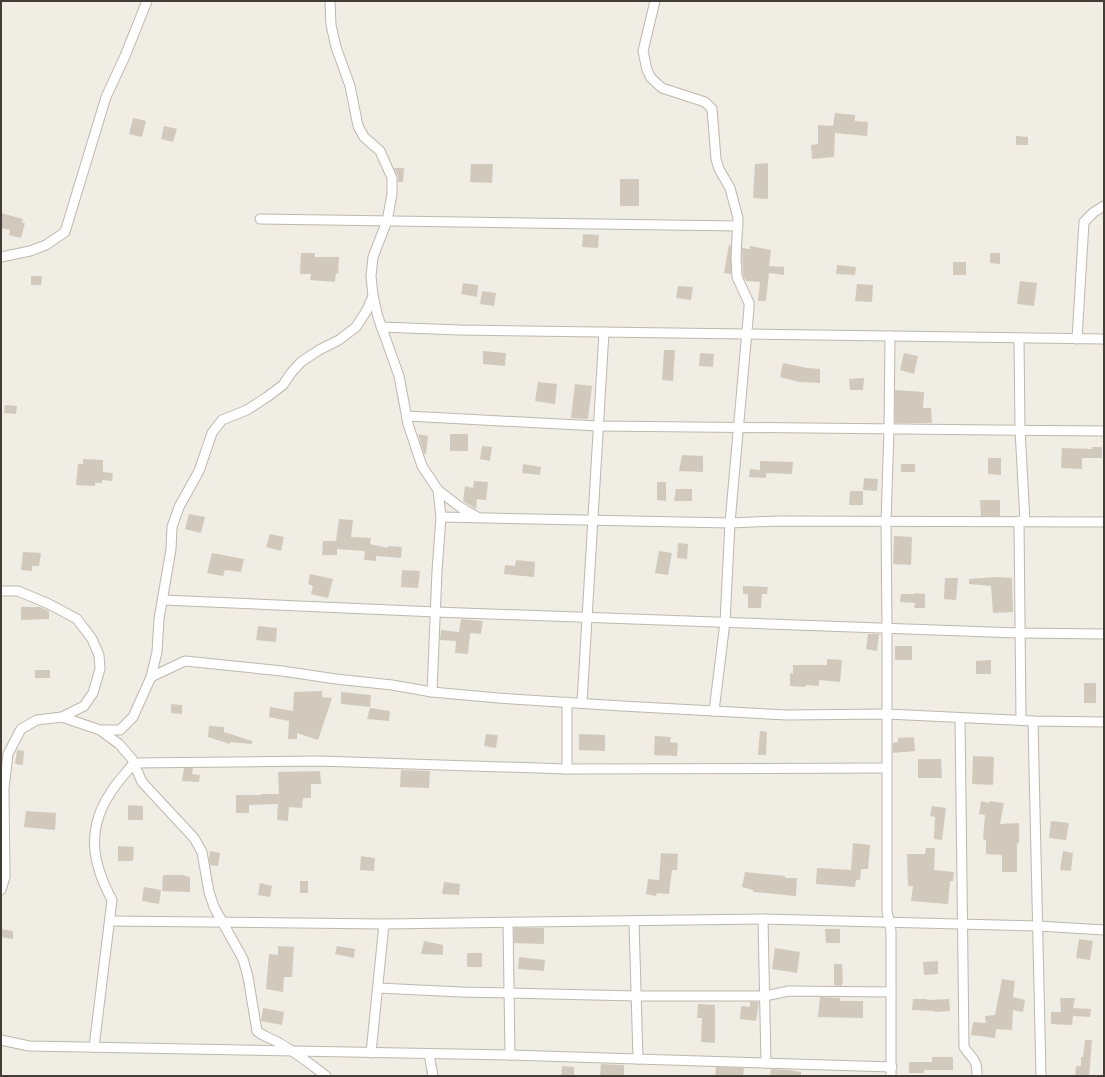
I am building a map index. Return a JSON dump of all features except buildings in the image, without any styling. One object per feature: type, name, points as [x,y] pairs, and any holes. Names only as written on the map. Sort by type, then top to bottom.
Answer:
[{"type":"street","points":[[1,257],[46,246],[65,232],[106,97],[147,1]]},
{"type":"street","points":[[330,1],[331,25],[336,47],[350,86],[358,126],[364,137],[380,152],[392,178],[392,194],[387,221],[373,257],[371,276],[373,296],[381,327],[399,376],[407,416],[422,466],[438,490],[460,507],[478,518]]},
{"type":"street","points":[[655,1],[643,51],[647,70],[651,78],[662,88],[705,102],[712,109],[716,158],[719,169],[730,188],[738,218],[736,256],[737,277],[749,303],[740,428],[730,523],[725,622],[714,711]]},
{"type":"street","points":[[1077,339],[1084,222],[1094,212],[1104,206]]},
{"type":"street","points":[[260,219],[738,226]]},
{"type":"street","points":[[100,730],[120,730],[133,717],[151,677],[157,652],[159,619],[171,549],[172,527],[179,507],[199,471],[212,432],[222,420],[247,410],[283,386],[291,373],[301,362],[319,350],[339,340],[356,327],[367,310],[373,296]]},
{"type":"street","points":[[381,327],[460,330],[1104,339]]},
{"type":"street","points":[[582,703],[604,332]]},
{"type":"street","points":[[1,1040],[29,1046],[510,1055],[766,1063],[892,1072],[890,922],[887,911],[886,521],[890,336]]},
{"type":"street","points":[[1019,338],[1022,521],[1020,633],[1021,720]]},
{"type":"street","points":[[407,416],[598,426],[1104,431]]},
{"type":"street","points":[[432,692],[440,517],[438,490]]},
{"type":"street","points":[[440,517],[730,523],[778,521],[1104,522]]},
{"type":"street","points":[[1,591],[18,591],[49,604],[77,619],[92,639],[99,655],[100,670],[94,693],[84,706],[62,717],[37,720],[21,729],[8,754],[4,789],[4,877],[1,890]]},
{"type":"street","points":[[163,600],[436,612],[1020,633],[1104,634]]},
{"type":"street","points":[[151,677],[185,661],[282,671],[392,685],[432,692],[582,703],[788,715],[887,714],[1033,721],[1104,722]]},
{"type":"street","points":[[567,702],[567,769]]},
{"type":"street","points":[[62,717],[100,730],[119,744],[132,759],[142,782],[194,838],[202,852],[209,892],[214,907],[243,959],[249,982],[257,1031],[264,1037],[278,1042],[293,1051],[326,1076]]},
{"type":"street","points":[[960,718],[964,1047],[975,1059],[977,1064],[977,1076]]},
{"type":"street","points":[[1033,721],[1041,1076]]},
{"type":"street","points":[[134,763],[318,761],[567,769],[887,768]]},
{"type":"street","points":[[94,1047],[112,900],[98,870],[93,840],[99,815],[110,793],[134,763]]},
{"type":"street","points":[[110,922],[384,924],[763,919],[1038,926],[1104,930]]},
{"type":"street","points":[[763,919],[766,1063]]},
{"type":"street","points":[[634,920],[638,1059]]},
{"type":"street","points":[[508,923],[510,1055]]},
{"type":"street","points":[[371,1053],[384,924]]},
{"type":"street","points":[[378,988],[636,996],[765,996],[789,991],[891,992]]},
{"type":"street","points":[[429,1054],[433,1076]]}]
